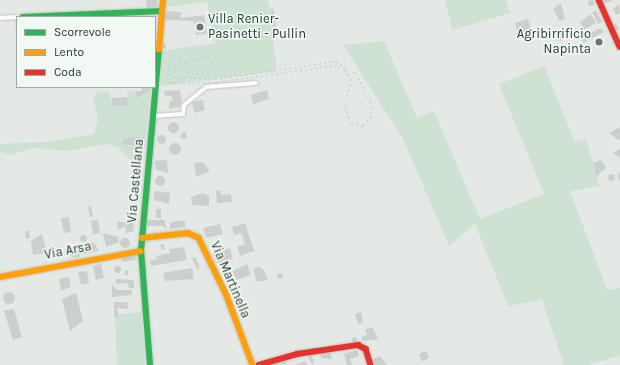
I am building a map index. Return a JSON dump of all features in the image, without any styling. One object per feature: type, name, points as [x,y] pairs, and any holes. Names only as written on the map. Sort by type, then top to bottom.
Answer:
[{"type":"street","name":"Via Castellana","points":[[156,81],[163,0]]},
{"type":"street","points":[[599,0],[620,47]]},
{"type":"street","points":[[46,16],[162,11]]},
{"type":"street","points":[[0,18],[16,18]]},
{"type":"street","points":[[153,116],[183,114],[184,105],[206,87],[256,83]]},
{"type":"street","name":"Via Castellana","points":[[150,365],[141,251],[155,88]]},
{"type":"street","name":"Via Martinella","points":[[142,238],[188,233],[199,238],[227,296],[253,365]]},
{"type":"street","name":"Via Arsa","points":[[0,277],[141,251]]},
{"type":"street","points":[[259,365],[297,354],[358,345],[366,349],[371,365]]},
{"type":"path","points":[[209,57],[214,67],[208,73],[194,74],[176,66],[170,69],[170,74],[174,77],[215,78],[341,63],[358,77],[371,102],[371,116],[363,126],[350,123],[345,105],[351,80],[345,69],[337,65],[177,83],[165,77],[164,71],[170,64],[209,57]]},
{"type":"green space","points":[[167,0],[268,0],[277,71],[161,86],[162,51],[215,43],[207,2],[166,7]]},
{"type":"green space","points":[[445,0],[506,0],[510,13],[452,30]]},
{"type":"green space","points":[[384,41],[417,118],[434,111],[480,219],[544,194],[499,84],[544,66],[575,142],[586,139],[600,186],[570,191],[607,290],[620,288],[620,355],[589,365],[564,365],[542,300],[508,306],[475,224],[449,246],[403,139],[343,45]]},
{"type":"green space","points":[[98,91],[110,92],[111,101],[128,100],[127,91],[150,91],[144,157],[130,160],[119,148],[107,144],[66,151],[32,148],[10,155],[0,152],[0,144],[45,142],[94,134],[98,120],[93,97]]},
{"type":"green space","points":[[141,312],[145,365],[117,365],[115,315]]},
{"type":"building","points":[[146,0],[157,0],[158,6],[147,8]]},
{"type":"building","points":[[591,0],[594,3],[591,6],[588,3]]},
{"type":"building","points":[[602,0],[614,0],[604,4]]},
{"type":"building","points":[[561,3],[565,19],[560,21],[553,9]]},
{"type":"building","points":[[619,4],[620,13],[616,15],[613,9]]},
{"type":"building","points":[[273,8],[276,27],[273,28],[270,9]]},
{"type":"building","points":[[596,10],[602,22],[598,24],[592,12]]},
{"type":"building","points":[[166,11],[181,12],[181,18],[204,15],[207,34],[196,35],[194,21],[164,20]]},
{"type":"building","points":[[132,13],[145,13],[145,16],[132,16]]},
{"type":"building","points":[[591,14],[596,23],[584,30],[580,22]]},
{"type":"building","points":[[528,19],[531,29],[518,34],[515,23]]},
{"type":"building","points":[[616,24],[619,29],[615,31],[613,25]]},
{"type":"building","points":[[601,28],[604,32],[583,43],[580,37]]},
{"type":"building","points":[[561,34],[563,40],[559,41],[557,36]]},
{"type":"building","name":"Agribirrificio Napinta","points":[[600,39],[604,43],[596,47],[594,41]]},
{"type":"building","points":[[162,43],[166,43],[166,49],[162,48]]},
{"type":"building","points":[[142,88],[150,88],[150,91],[136,98],[136,91],[142,91]]},
{"type":"building","points":[[180,90],[182,102],[179,107],[169,109],[169,102],[173,100],[171,96],[165,96],[164,91]]},
{"type":"building","points":[[267,90],[269,99],[253,104],[251,95]]},
{"type":"building","points":[[127,97],[128,106],[112,106],[112,98]]},
{"type":"building","points":[[203,100],[205,110],[194,113],[192,102]]},
{"type":"building","points":[[173,121],[177,123],[179,127],[177,131],[173,133],[169,131],[167,127],[169,123]]},
{"type":"building","points":[[620,127],[620,140],[618,140],[609,133]]},
{"type":"building","points":[[186,132],[187,138],[182,139],[180,134]]},
{"type":"building","points":[[161,134],[166,139],[161,144],[156,139]]},
{"type":"building","points":[[145,137],[142,146],[122,144],[124,138]]},
{"type":"building","points":[[175,143],[179,145],[181,149],[179,153],[175,155],[171,153],[169,149],[171,145]]},
{"type":"building","points":[[619,149],[620,151],[620,158],[613,153]]},
{"type":"building","points":[[167,160],[168,173],[156,170],[155,161]]},
{"type":"building","points":[[601,160],[606,168],[596,177],[594,163]]},
{"type":"building","points":[[203,162],[210,171],[196,177],[194,163]]},
{"type":"building","points":[[618,173],[620,173],[620,180],[618,180]]},
{"type":"building","points":[[614,174],[615,180],[609,181],[608,175]]},
{"type":"building","points":[[158,176],[162,176],[165,181],[162,186],[158,186],[155,183],[155,179]]},
{"type":"building","points":[[220,190],[221,195],[231,194],[232,202],[217,203],[216,191]]},
{"type":"building","points":[[154,191],[170,193],[169,204],[154,200]]},
{"type":"building","points":[[203,193],[209,196],[209,206],[192,205],[191,197]]},
{"type":"building","points":[[91,206],[93,216],[90,217],[88,207]]},
{"type":"building","points":[[156,209],[161,209],[161,218],[156,218]]},
{"type":"building","points":[[69,217],[71,232],[64,233],[61,218]]},
{"type":"building","points":[[98,220],[100,233],[93,234],[91,221]]},
{"type":"building","points":[[147,220],[164,220],[167,230],[163,226],[147,226]]},
{"type":"building","points":[[185,221],[185,227],[170,229],[170,223]]},
{"type":"building","points":[[117,222],[133,222],[134,231],[126,233],[125,226],[118,230]]},
{"type":"building","points":[[245,223],[254,251],[240,256],[237,247],[245,244],[242,233],[234,235],[232,227]]},
{"type":"building","points":[[220,224],[223,234],[206,238],[203,228]]},
{"type":"building","points":[[25,231],[29,231],[30,238],[26,239]]},
{"type":"building","points":[[103,233],[118,237],[119,242],[106,247]]},
{"type":"building","points":[[42,234],[47,253],[33,255],[31,241]]},
{"type":"building","points":[[83,235],[86,238],[83,241],[80,238]]},
{"type":"building","points":[[125,238],[130,243],[125,248],[120,243]]},
{"type":"building","points":[[94,242],[99,251],[84,254],[83,248]]},
{"type":"building","points":[[164,244],[165,249],[162,250],[160,245]]},
{"type":"building","points":[[73,247],[77,247],[79,248],[79,256],[73,257],[70,254],[70,250]]},
{"type":"building","points":[[184,247],[187,260],[151,266],[150,261],[157,259],[156,256],[170,253],[169,249]]},
{"type":"building","points":[[230,248],[233,259],[216,263],[213,253]]},
{"type":"building","points":[[135,254],[136,260],[122,262],[121,256]]},
{"type":"building","points":[[195,257],[200,268],[197,269],[192,258]]},
{"type":"building","points":[[101,264],[104,278],[96,280],[93,266]]},
{"type":"building","points":[[247,264],[251,275],[236,280],[233,271]]},
{"type":"building","points":[[117,265],[120,266],[120,272],[117,273],[114,272],[113,269],[114,266]]},
{"type":"building","points":[[259,267],[264,270],[268,280],[257,282],[253,269]]},
{"type":"building","points":[[192,268],[194,279],[165,281],[163,273]]},
{"type":"building","points":[[128,270],[128,275],[125,275],[124,271]]},
{"type":"building","points":[[87,271],[89,283],[81,285],[78,272]]},
{"type":"building","points":[[282,273],[283,278],[278,279],[277,274]]},
{"type":"building","points":[[69,277],[71,287],[61,291],[59,279]]},
{"type":"building","points":[[116,279],[134,280],[134,288],[129,288],[128,283],[116,284]]},
{"type":"building","points":[[112,284],[117,290],[132,290],[132,295],[112,297]]},
{"type":"building","points":[[7,292],[11,292],[15,298],[11,304],[7,304],[3,300],[3,296]]},
{"type":"building","points":[[76,293],[83,321],[70,331],[62,299]]},
{"type":"building","points":[[114,302],[127,302],[128,309],[117,308],[119,317],[114,317]]},
{"type":"building","points":[[14,309],[22,337],[13,340],[4,311]]},
{"type":"building","points":[[361,312],[363,323],[358,324],[355,314]]},
{"type":"building","points":[[372,327],[378,339],[363,341],[361,337],[367,335],[365,330]]},
{"type":"building","points":[[354,336],[357,339],[354,342],[351,339]]},
{"type":"building","points":[[330,350],[332,359],[321,358],[320,353]]},
{"type":"building","points":[[357,350],[359,356],[350,359],[352,365],[347,365],[344,354]]},
{"type":"building","points":[[426,351],[429,358],[422,361],[419,354]]},
{"type":"building","points":[[310,352],[314,362],[312,365],[306,353]]},
{"type":"building","points":[[380,356],[387,365],[373,365],[371,360]]},
{"type":"building","points":[[285,359],[287,364],[268,365]]},
{"type":"building","points":[[306,361],[307,365],[295,365]]},
{"type":"traffic: fast","points":[[46,16],[162,11]]},
{"type":"traffic: fast","points":[[156,84],[159,50]]},
{"type":"traffic: fast","points":[[150,365],[141,251],[156,88]]},
{"type":"traffic: slow","points":[[159,50],[163,0]]},
{"type":"traffic: slow","points":[[142,238],[188,233],[199,238],[227,296],[253,365]]},
{"type":"traffic: slow","points":[[0,277],[141,251]]},
{"type":"traffic: jam","points":[[599,0],[620,47]]},
{"type":"traffic: jam","points":[[259,365],[297,354],[358,345],[366,349],[371,365]]},
{"type":"place","name":"Villa Renier- Pasinetti - Pullin","points":[[200,27]]},
{"type":"place","name":"Agribirrificio Napinta","points":[[599,42]]}]
